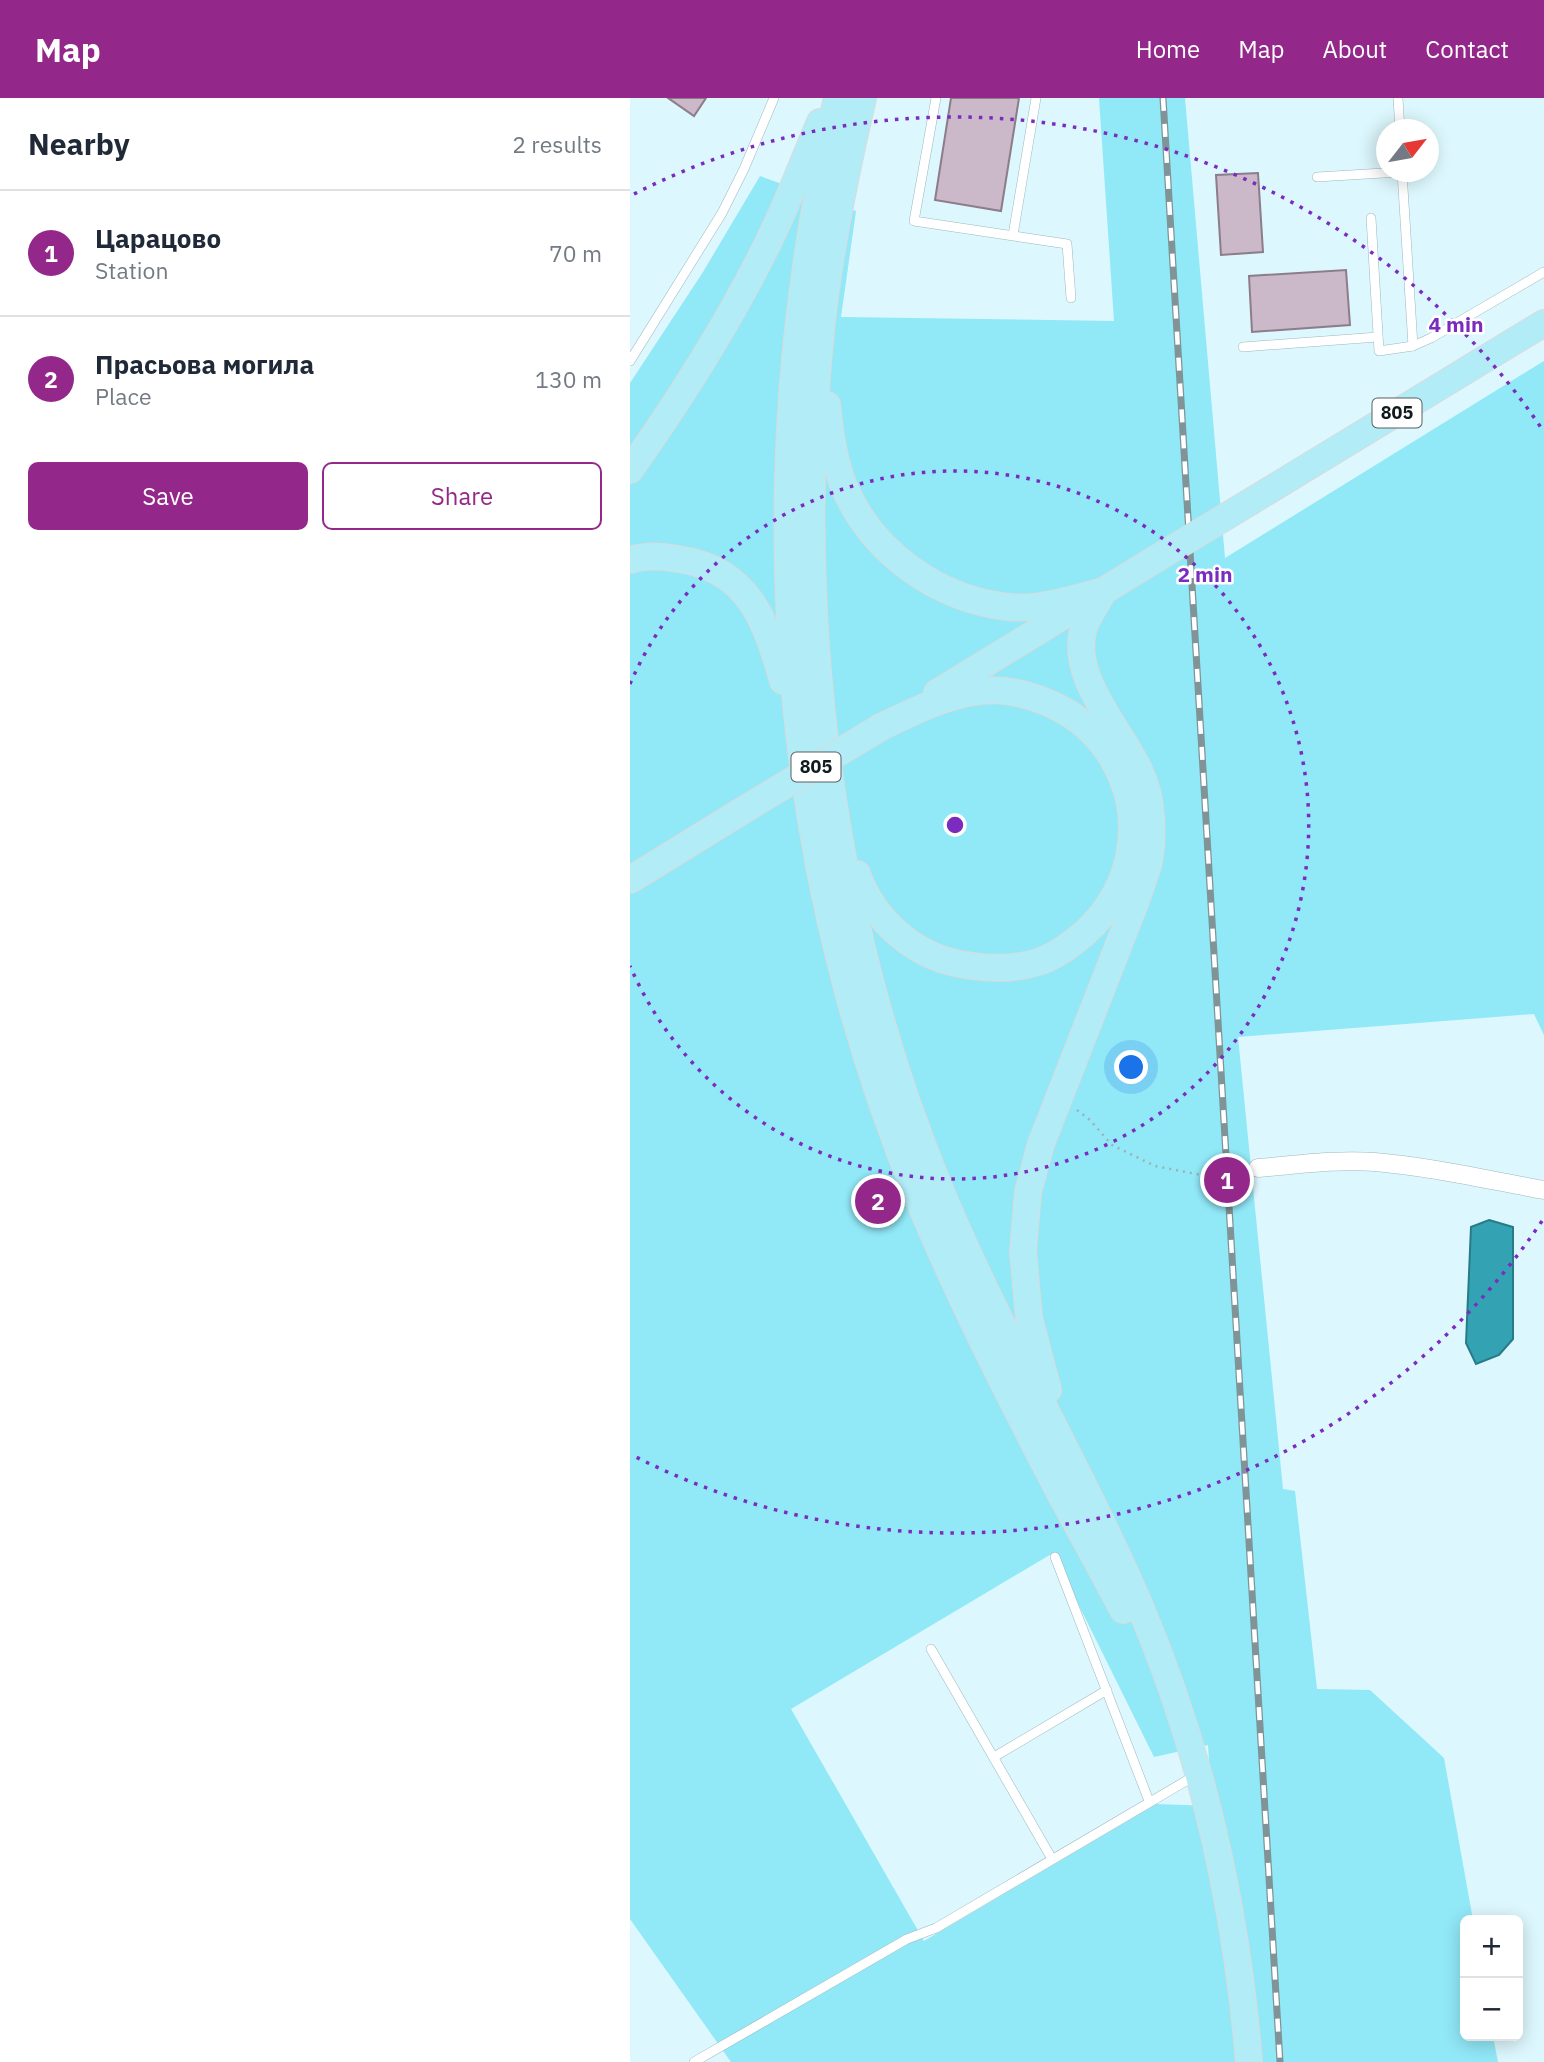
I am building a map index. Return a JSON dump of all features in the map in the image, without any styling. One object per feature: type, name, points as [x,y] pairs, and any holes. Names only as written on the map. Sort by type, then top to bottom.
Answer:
[{"type":"main road","points":[[630,470],[678,402],[716,341],[750,278],[777,225],[830,98]]},
{"type":"main road","points":[[837,98],[808,253],[798,329],[790,417],[787,520],[789,610],[801,746],[810,820],[828,907],[850,1000],[883,1105],[918,1197],[1000,1375],[1121,1607],[1198,1774]]},
{"type":"main road","points":[[863,98],[830,259],[821,330],[814,420],[812,544],[814,608],[823,715],[835,813],[852,903],[870,980],[905,1097],[939,1188],[1139,1605],[1166,1675],[1198,1774],[1217,1847],[1240,1968],[1249,2062]]},
{"type":"main road","name":"805","points":[[630,880],[1544,323]]},
{"type":"main road","points":[[821,330],[834,452],[845,489],[862,519],[886,549],[917,575],[948,591],[979,601],[1010,607],[1042,606],[1103,591]]},
{"type":"main road","points":[[630,560],[663,556],[691,561],[722,574],[742,591],[759,612],[770,636],[801,746]]},
{"type":"main road","points":[[1070,1459],[1029,1318],[1023,1251],[1028,1192],[1041,1144],[1150,858],[1151,817],[1145,784],[1134,757],[1092,688],[1084,667],[1081,644],[1085,625],[1103,591]]},
{"type":"main road","points":[[835,813],[860,885],[876,912],[894,932],[948,962],[978,968],[1009,968],[1040,961],[1066,948],[1089,931],[1108,908],[1121,885],[1130,861],[1133,832],[1130,804],[1122,776],[1110,754],[1091,730],[1068,712],[1040,699],[984,690],[955,695],[881,727]]},
{"type":"main road","points":[[630,868],[663,860]]},
{"type":"street","points":[[1258,1168],[1342,1161],[1375,1162],[1544,1190]]},
{"type":"lane","points":[[630,361],[722,213],[774,98]]},
{"type":"lane","points":[[936,98],[914,221],[1067,244],[1071,298]]},
{"type":"lane","points":[[1013,235],[1036,98]]},
{"type":"lane","points":[[1398,98],[1399,119]]},
{"type":"lane","points":[[1317,177],[1376,173]]},
{"type":"lane","points":[[1402,182],[1413,346]]},
{"type":"lane","points":[[1371,218],[1379,351],[1413,346],[1450,328],[1544,272]]},
{"type":"lane","points":[[1243,347],[1378,337]]},
{"type":"lane","points":[[1055,1557],[1149,1801]]},
{"type":"lane","points":[[931,1649],[1052,1858]]},
{"type":"lane","points":[[994,1757],[1107,1690]]},
{"type":"lane","points":[[694,2062],[907,1938],[936,1928],[1198,1774]]},
{"type":"path","points":[[1060,1096],[1090,1120],[1112,1145],[1155,1166],[1227,1180],[1258,1168]]},
{"type":"shaded area","points":[[1099,98],[1185,98],[1225,558],[1544,361],[1544,1035],[1534,1014],[1238,1037],[1283,1489],[1295,1491],[1317,1689],[1370,1690],[1444,1758],[1472,1915],[1460,1915],[1460,2041],[1494,2041],[1498,2062],[731,2062],[630,1919],[630,383],[703,272],[760,176],[856,211],[841,317],[1114,321]],"holes":[[[1053,1553],[1154,1757],[1208,1745],[1212,1806],[1156,1804],[924,1941],[791,1709]]]},
{"type":"shaded area","points":[[1489,1220],[1513,1227],[1513,1339],[1499,1355],[1476,1364],[1466,1343],[1471,1227]]},
{"type":"building","points":[[668,98],[706,98],[694,116]]},
{"type":"building","points":[[951,98],[1019,98],[1001,211],[935,200]]},
{"type":"building","points":[[1258,173],[1263,252],[1221,255],[1216,175]]},
{"type":"building","points":[[1346,270],[1350,325],[1252,332],[1249,276]]},
{"type":"railway","points":[[1163,98],[1280,2062]]},
{"type":"place","name":"Царацово","points":[[1227,1180]]},
{"type":"place","name":"Прасьова могила","points":[[878,1201]]}]
